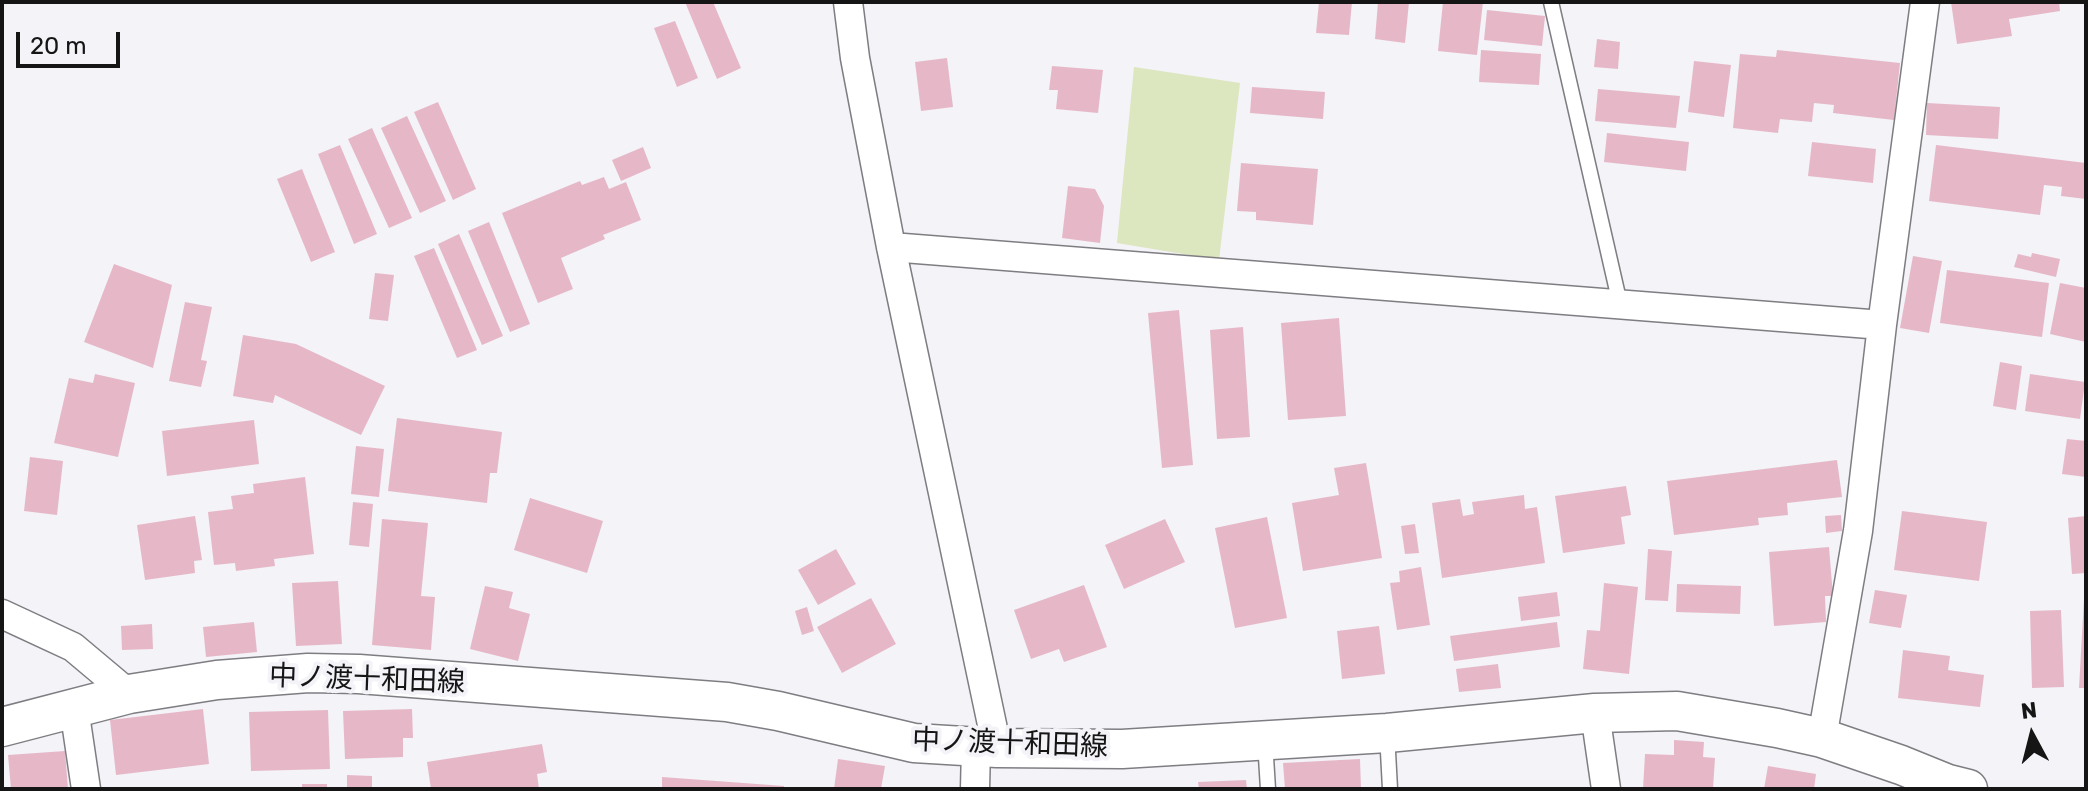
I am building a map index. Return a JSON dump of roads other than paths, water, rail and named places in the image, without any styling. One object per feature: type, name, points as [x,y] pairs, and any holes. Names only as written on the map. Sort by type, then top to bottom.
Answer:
[{"type":"main road","name":"中ノ渡十和田線","points":[[2,727],[129,694],[232,679],[308,673],[359,674],[727,702],[914,743],[987,747],[1122,749],[1387,733],[1595,713],[1677,711],[1822,738],[1954,787]]},
{"type":"street","points":[[848,2],[855,58],[987,747],[975,789]]},
{"type":"street","points":[[1822,738],[1858,531],[1925,2]]},
{"type":"street","points":[[891,247],[1882,325]]},
{"type":"street","points":[[2,614],[73,647],[129,694]]},
{"type":"street","points":[[74,708],[86,789]]},
{"type":"street","points":[[1595,713],[1606,789]]},
{"type":"lane","points":[[1551,2],[1620,304]]},
{"type":"lane","points":[[1387,733],[1390,789]]},
{"type":"lane","points":[[1265,740],[1268,789]]}]
